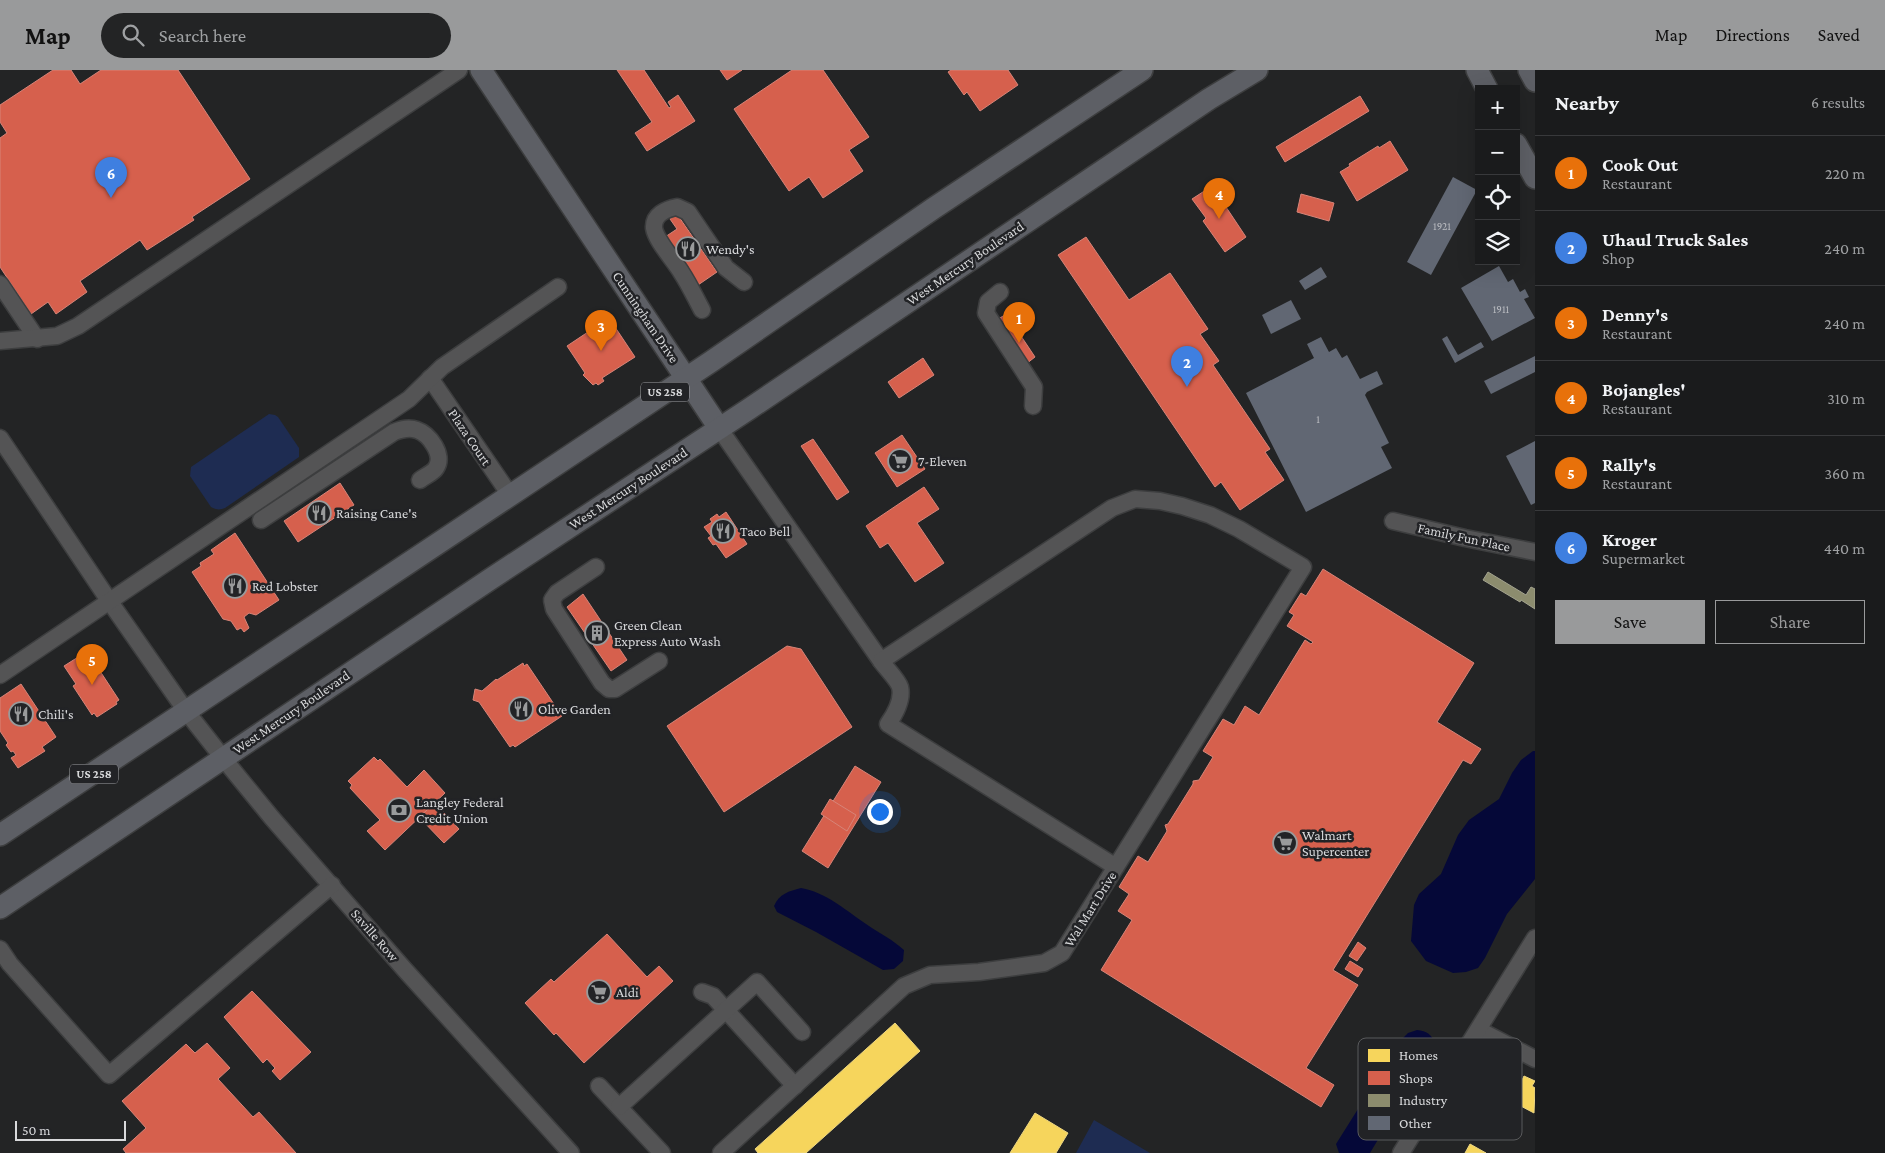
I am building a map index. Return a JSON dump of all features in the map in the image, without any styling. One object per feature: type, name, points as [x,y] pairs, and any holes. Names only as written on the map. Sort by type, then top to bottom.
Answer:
[{"type":"main road","name":"Cunningham Drive","points":[[481,70],[719,428]]},
{"type":"main road","name":"US 258","points":[[0,835],[686,378],[934,208],[1142,70]]},
{"type":"main road","name":"West Mercury Boulevard","points":[[0,908],[1209,99],[1257,70]]},
{"type":"main road","points":[[1477,70],[1485,85]]},
{"type":"main road","points":[[1529,70],[1535,81]]},
{"type":"main road","points":[[1520,151],[1535,178]]},
{"type":"street","points":[[0,342],[57,336],[78,326],[459,70]]},
{"type":"street","points":[[702,310],[656,233],[655,222],[657,216],[663,211],[677,207],[688,212],[726,268],[744,282]]},
{"type":"street","points":[[0,284],[37,339]]},
{"type":"street","points":[[0,675],[409,399],[430,378],[457,356],[558,287]]},
{"type":"street","points":[[1000,292],[988,302],[986,313],[1034,386],[1033,406]]},
{"type":"street","name":"Plaza Court","points":[[430,378],[510,495]]},
{"type":"street","name":"Cunningham Drive","points":[[719,428],[900,687],[896,712],[888,724],[1116,867]]},
{"type":"street","points":[[261,520],[394,432],[402,429],[419,430],[427,436],[439,455],[440,460],[435,470],[420,480]]},
{"type":"street","name":"Saville Row","points":[[0,438],[110,602],[186,711],[223,758],[272,818],[405,970],[572,1153]]},
{"type":"street","name":"Wal Mart Drive","points":[[721,1153],[904,986],[918,979],[930,976],[980,972],[1044,963],[1062,953],[1304,567],[1239,529],[1210,515],[1160,501],[1135,500],[1112,508],[881,661]]},
{"type":"street","name":"Family Fun Place","points":[[1393,521],[1535,552]]},
{"type":"street","points":[[596,567],[557,593],[554,596],[552,605],[602,683],[609,689],[615,689],[659,661]]},
{"type":"street","points":[[0,949],[10,964],[109,1074],[332,885]]},
{"type":"street","points":[[1474,1038],[1535,938]]},
{"type":"street","points":[[619,1107],[757,982],[802,1032]]},
{"type":"street","points":[[702,992],[713,996],[795,1086]]},
{"type":"street","points":[[1479,1030],[1494,1038]]},
{"type":"street","points":[[1522,1052],[1535,1059]]},
{"type":"street","points":[[599,1086],[662,1153]]},
{"type":"street","points":[[1401,1153],[1409,1140]]},
{"type":"shaded area","points":[[269,414],[278,417],[299,448],[299,457],[225,508],[215,509],[211,507],[190,476],[191,467]]},
{"type":"shaded area","points":[[1535,751],[1535,879],[1507,914],[1478,968],[1466,972],[1453,973],[1426,961],[1411,941],[1414,905],[1419,894],[1441,874],[1458,835],[1469,820],[1499,799],[1521,760]]},
{"type":"shaded area","points":[[801,888],[828,898],[896,943],[904,950],[903,961],[894,969],[883,970],[777,912],[774,906],[782,896]]},
{"type":"shaded area","points":[[1417,1030],[1423,1031],[1432,1038],[1403,1038],[1408,1033]]},
{"type":"shaded area","points":[[1358,1109],[1358,1140],[1378,1140],[1370,1153],[1339,1153],[1336,1144]]},
{"type":"shaded area","points":[[1094,1120],[1150,1153],[1076,1153]]},
{"type":"building: Homes","points":[[895,1023],[920,1051],[806,1153],[758,1153],[755,1149]]},
{"type":"building: Homes","points":[[1524,1076],[1535,1081],[1532,1086],[1535,1088],[1534,1113],[1522,1107],[1522,1080]]},
{"type":"building: Homes","points":[[1035,1113],[1068,1133],[1056,1153],[1010,1153]]},
{"type":"building: Homes","points":[[1470,1144],[1486,1153],[1465,1153]]},
{"type":"building: Shops","points":[[53,70],[71,70],[80,84],[101,70],[178,70],[250,179],[192,217],[194,220],[147,250],[140,240],[80,281],[87,292],[56,314],[48,302],[31,314],[0,267],[0,138],[7,133],[0,122],[0,105]]},
{"type":"building: Shops","points":[[617,70],[644,70],[669,108],[671,107],[668,102],[678,95],[695,121],[647,151],[635,133],[652,122]]},
{"type":"building: Shops","points":[[720,70],[742,70],[727,80]]},
{"type":"building: Shops","points":[[792,70],[823,70],[869,137],[849,150],[863,171],[823,198],[809,177],[789,191],[734,109]]},
{"type":"building: Shops","points":[[951,70],[1008,70],[1018,85],[980,111],[967,92],[964,95],[948,72]]},
{"type":"building: Shops","points":[[1360,96],[1369,111],[1285,162],[1276,147]]},
{"type":"building: Shops","points":[[1390,141],[1408,170],[1357,201],[1340,172],[1350,166],[1349,164],[1378,146],[1379,148]]},
{"type":"building: Shops","points":[[1209,188],[1222,206],[1224,204],[1246,237],[1225,252],[1203,221],[1206,218],[1192,199]]},
{"type":"building: Shops","points":[[1301,194],[1334,203],[1329,221],[1297,212]]},
{"type":"building: Shops","name":"Wendy's","points":[[677,214],[717,272],[698,285],[665,237],[677,229],[670,219]]},
{"type":"building: Shops","points":[[1086,237],[1129,300],[1170,273],[1208,329],[1200,334],[1219,361],[1213,365],[1270,449],[1265,452],[1284,480],[1240,510],[1221,482],[1215,487],[1058,255]]},
{"type":"building: Shops","points":[[1008,313],[1011,321],[1035,357],[1026,364],[995,321]]},
{"type":"building: Shops","points":[[609,318],[635,357],[602,378],[604,381],[598,385],[596,383],[593,385],[583,375],[585,373],[567,346]]},
{"type":"building: Shops","points":[[923,358],[934,375],[899,398],[888,382]]},
{"type":"building: Shops","name":"7-Eleven","points":[[902,435],[925,469],[897,487],[875,453]]},
{"type":"building: Shops","points":[[813,439],[849,492],[837,500],[801,446]]},
{"type":"building: Shops","name":"Raising Cane's","points":[[340,483],[354,505],[298,542],[284,521]]},
{"type":"building: Shops","points":[[924,487],[939,509],[917,523],[944,563],[915,582],[888,543],[880,548],[866,526]]},
{"type":"building: Shops","name":"Taco Bell","points":[[726,512],[747,544],[726,558],[716,544],[713,545],[708,538],[711,536],[704,527],[712,522],[710,519],[717,514],[719,517]]},
{"type":"building: Shops","name":"Red Lobster","points":[[235,533],[279,600],[256,615],[249,613],[244,617],[249,628],[244,632],[241,628],[237,630],[231,621],[223,619],[192,572],[201,566],[200,563],[214,554],[211,550]]},
{"type":"building: Shops","name":"Walmart Supercenter","points":[[1323,569],[1474,663],[1437,722],[1481,749],[1471,764],[1463,760],[1333,970],[1358,985],[1306,1068],[1334,1085],[1321,1107],[1101,970],[1132,920],[1118,911],[1129,894],[1119,887],[1138,856],[1148,862],[1167,831],[1165,825],[1168,824],[1193,784],[1193,781],[1199,780],[1213,757],[1203,751],[1223,719],[1234,725],[1245,706],[1259,715],[1305,640],[1311,644],[1313,642],[1287,626],[1294,615],[1289,612],[1301,593],[1306,596]]},
{"type":"building: Shops","name":"Green Clean Express Auto Wash","points":[[583,594],[627,660],[611,671],[567,607]]},
{"type":"building: Shops","points":[[787,646],[801,649],[852,727],[724,812],[667,726]]},
{"type":"building: Shops","points":[[83,654],[94,670],[98,668],[119,700],[116,702],[117,704],[97,717],[94,713],[92,715],[73,686],[76,684],[64,666]]},
{"type":"building: Shops","name":"Olive Garden","points":[[523,663],[524,666],[527,664],[562,716],[515,747],[513,745],[510,747],[479,702],[473,700],[475,689],[482,691],[496,679]]},
{"type":"building: Shops","name":"Chili's","points":[[21,684],[56,737],[42,747],[45,751],[18,768],[11,758],[16,755],[6,745],[8,743],[0,731],[0,698]]},
{"type":"building: Shops","name":"Langley Federal Credit Union","points":[[374,757],[378,761],[380,759],[407,787],[424,770],[445,793],[385,850],[367,831],[380,820],[350,788],[352,785],[348,781]]},
{"type":"building: Shops","points":[[855,766],[881,782],[828,868],[802,851]]},
{"type":"building: Shops","points":[[830,799],[856,815],[847,831],[821,814]]},
{"type":"building: Shops","points":[[435,803],[459,829],[444,843],[419,817]]},
{"type":"building: Shops","name":"Aldi","points":[[607,934],[647,977],[659,966],[673,981],[584,1063],[556,1033],[554,1035],[525,1003],[551,979],[554,982]]},
{"type":"building: Shops","points":[[1358,942],[1366,948],[1357,961],[1349,956]]},
{"type":"building: Shops","points":[[1350,961],[1363,969],[1358,977],[1345,969]]},
{"type":"building: Shops","points":[[252,991],[311,1052],[280,1080],[272,1071],[275,1068],[267,1059],[263,1063],[224,1017]]},
{"type":"building: Shops","points":[[207,1043],[230,1068],[218,1079],[253,1117],[259,1112],[296,1153],[126,1153],[123,1149],[146,1128],[122,1101],[186,1044],[195,1053]]},
{"type":"building: Industry","points":[[1488,572],[1526,595],[1531,587],[1535,589],[1535,609],[1483,580]]},
{"type":"building: Other","points":[[1453,177],[1475,189],[1475,194],[1431,275],[1407,262]]},
{"type":"building: Other","points":[[1499,266],[1508,282],[1513,279],[1520,292],[1525,289],[1529,297],[1524,299],[1535,318],[1492,341],[1461,288]]},
{"type":"building: Other","points":[[1321,267],[1327,277],[1305,290],[1299,281]]},
{"type":"building: Other","points":[[1291,300],[1301,319],[1271,334],[1262,315]]},
{"type":"building: Other","points":[[1447,336],[1458,355],[1481,342],[1484,347],[1455,363],[1442,339]]},
{"type":"building: Other","points":[[1321,337],[1329,352],[1336,348],[1342,358],[1347,355],[1360,379],[1377,371],[1383,384],[1367,392],[1365,395],[1389,443],[1381,447],[1392,468],[1306,512],[1246,393],[1314,358],[1307,344]]},
{"type":"building: Other","points":[[1535,356],[1535,372],[1491,394],[1484,381]]},
{"type":"building: Other","points":[[1535,441],[1535,503],[1531,505],[1506,456]]},
{"type":"place","name":"Kroger","points":[[111,198]]},
{"type":"place","name":"Bojangles'","points":[[1219,219]]},
{"type":"place","name":"Wendy's","points":[[688,249]]},
{"type":"place","name":"Cook Out","points":[[1019,343]]},
{"type":"place","name":"Denny's","points":[[601,351]]},
{"type":"place","name":"Uhaul Truck Sales","points":[[1187,387]]},
{"type":"place","name":"7-Eleven","points":[[900,461]]},
{"type":"place","name":"Raising Cane's","points":[[319,513]]},
{"type":"place","name":"Taco Bell","points":[[723,531]]},
{"type":"place","name":"Red Lobster","points":[[235,586]]},
{"type":"place","name":"Green Clean Express Auto Wash","points":[[597,633]]},
{"type":"place","name":"Rally's","points":[[92,685]]},
{"type":"place","name":"Olive Garden","points":[[521,709]]},
{"type":"place","name":"Chili's","points":[[21,714]]},
{"type":"place","name":"Langley Federal Credit Union","points":[[399,810]]},
{"type":"place","name":"Walmart Supercenter","points":[[1285,843]]},
{"type":"place","name":"Aldi","points":[[599,992]]}]
